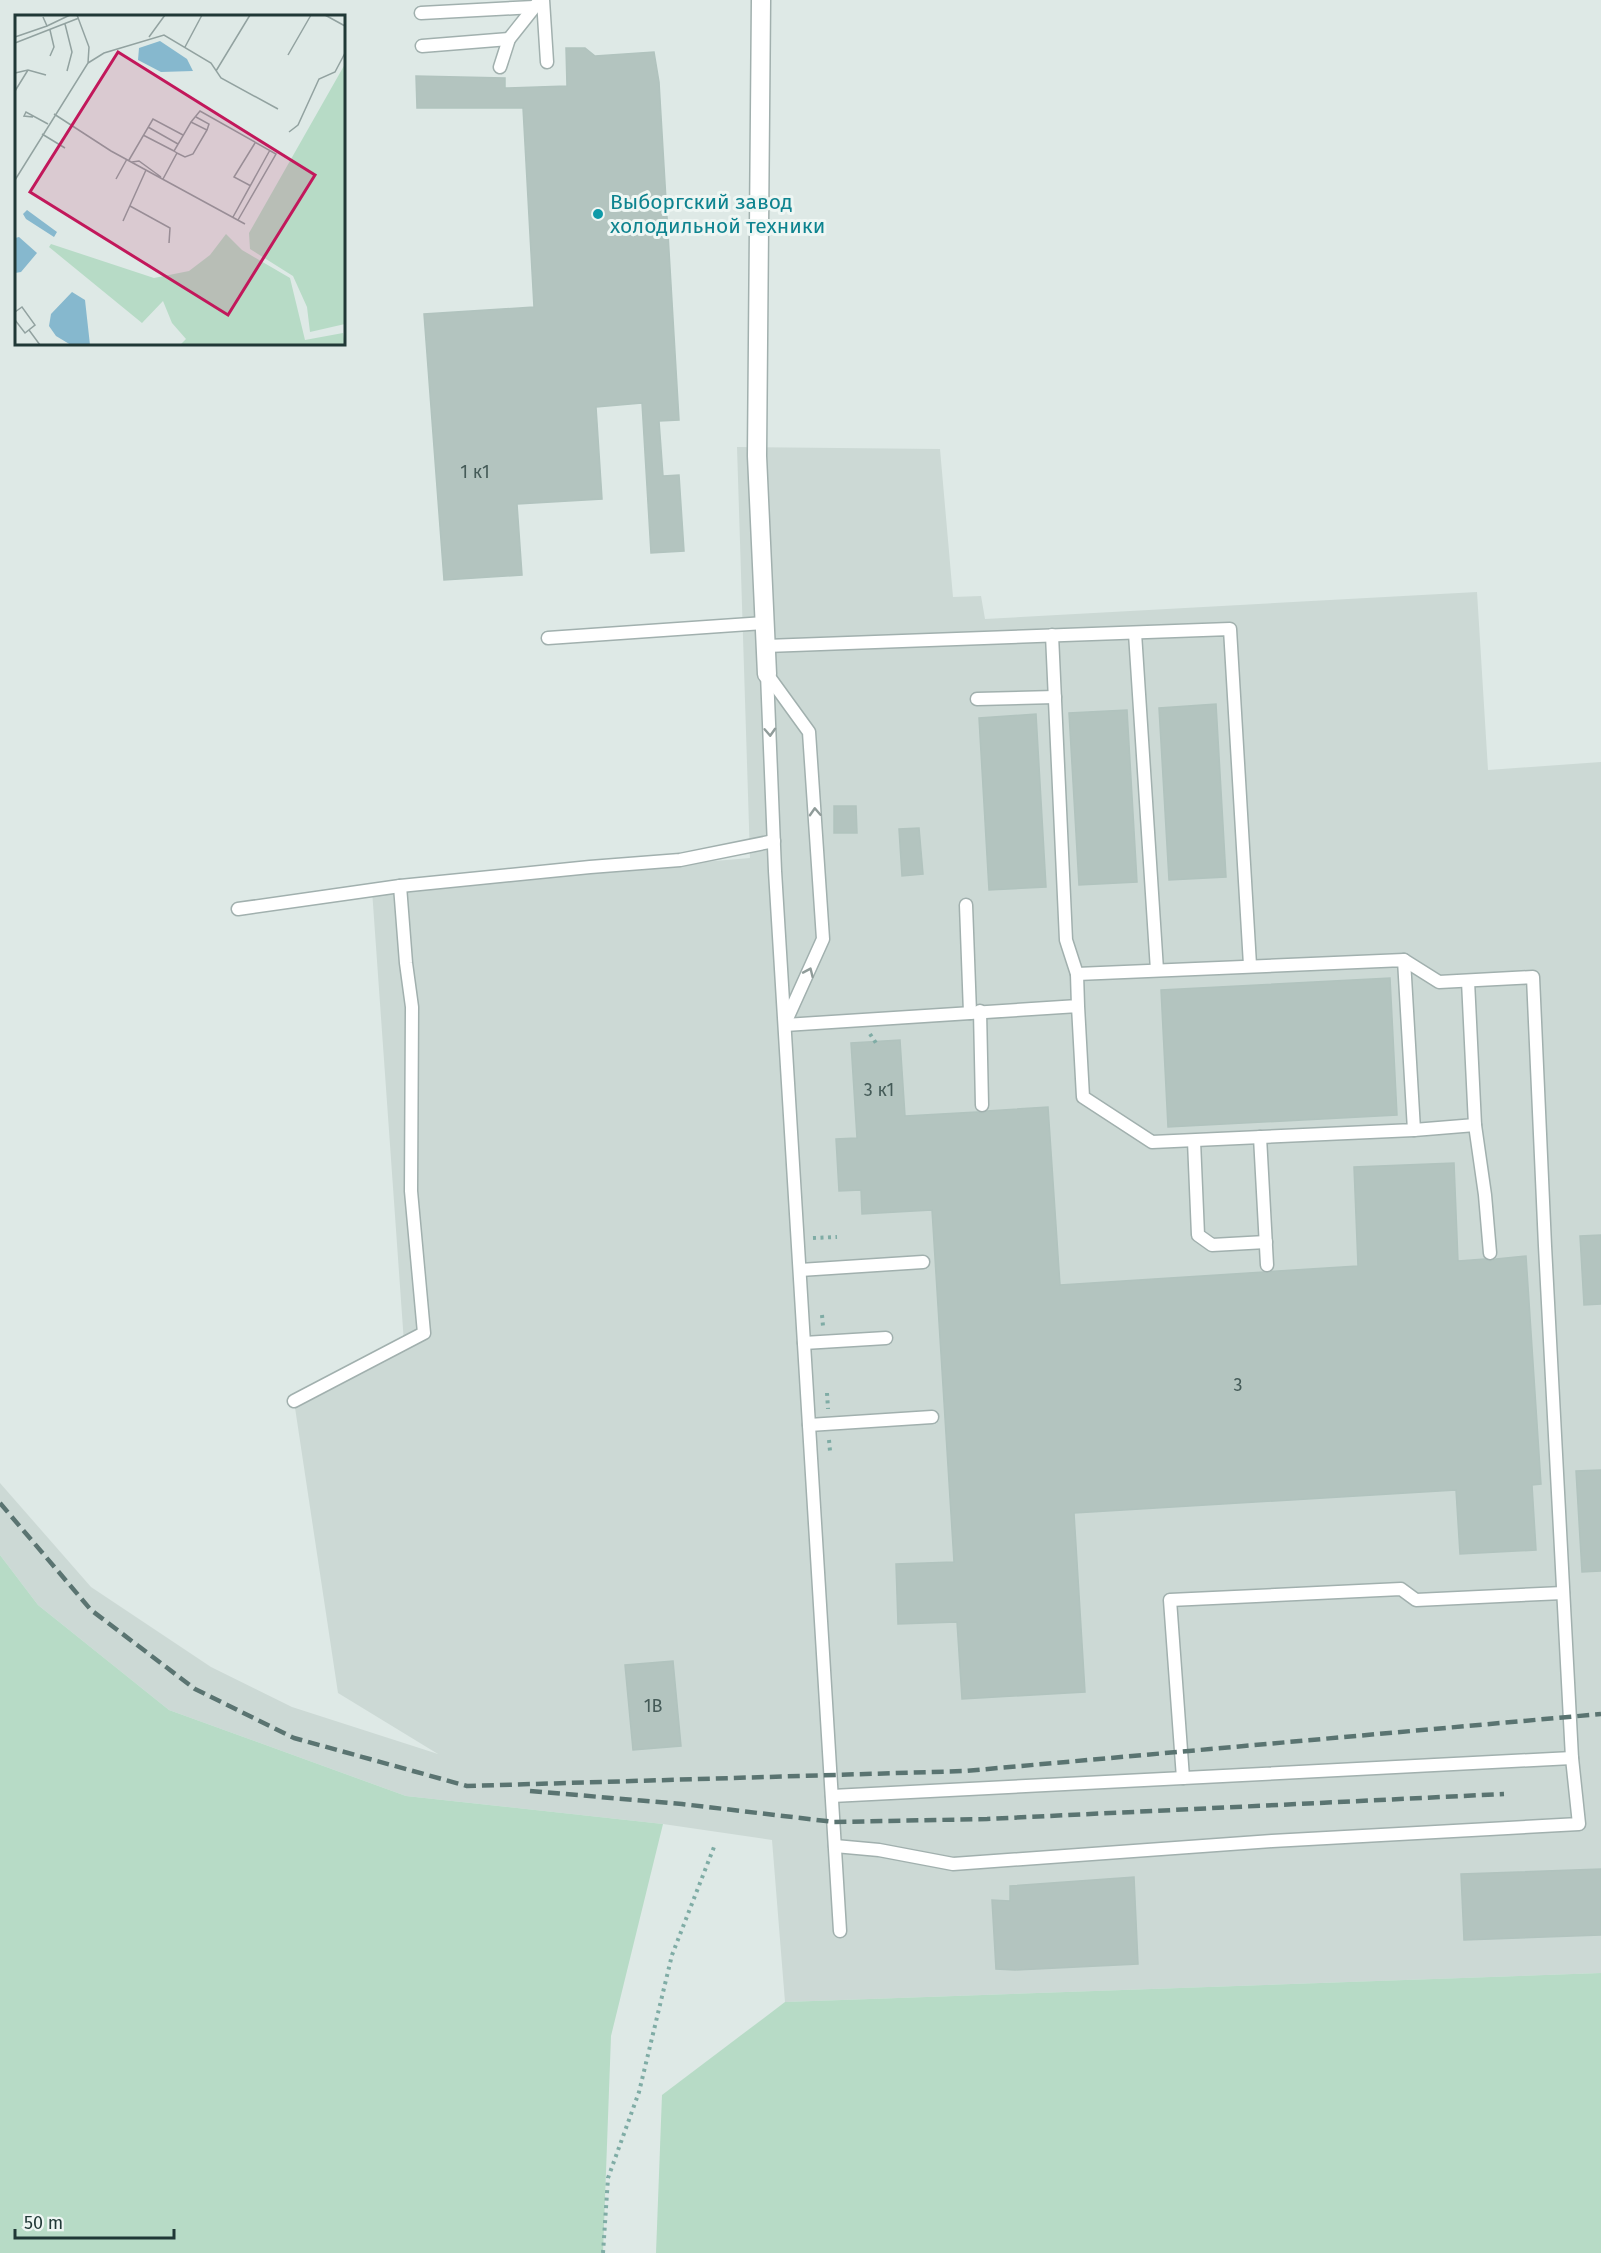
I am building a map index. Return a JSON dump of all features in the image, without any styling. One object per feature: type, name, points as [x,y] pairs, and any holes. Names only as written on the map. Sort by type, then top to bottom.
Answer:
[{"type":"street","points":[[761,0],[757,456],[767,674]]},
{"type":"lane","points":[[421,13],[539,2]]},
{"type":"lane","points":[[501,67],[509,39],[539,2]]},
{"type":"lane","points":[[539,2],[547,62]]},
{"type":"lane","points":[[422,46],[509,39]]},
{"type":"lane","points":[[548,638],[765,623]]},
{"type":"lane","points":[[766,646],[1230,629],[1250,965]]},
{"type":"lane","points":[[1135,633],[1157,970]]},
{"type":"lane","points":[[1052,635],[1066,940],[1077,974],[1083,1097],[1152,1142],[1475,1125]]},
{"type":"lane","points":[[767,674],[774,841],[840,1931]]},
{"type":"lane","points":[[767,674],[809,732],[823,939],[785,1025]]},
{"type":"lane","points":[[977,699],[1055,697]]},
{"type":"lane","points":[[238,909],[400,886],[680,860],[774,841]]},
{"type":"lane","points":[[294,1401],[424,1333],[411,1191],[412,1007],[400,886]]},
{"type":"lane","points":[[966,905],[982,1105]]},
{"type":"lane","points":[[1404,960],[1414,1130]]},
{"type":"lane","points":[[835,1846],[879,1850],[953,1864],[1260,1842],[1579,1824],[1572,1758],[1563,1593],[1533,977],[1439,982],[1404,960],[1077,974]]},
{"type":"lane","points":[[1468,981],[1475,1125],[1490,1253]]},
{"type":"lane","points":[[785,1025],[1078,1006]]},
{"type":"lane","points":[[1260,1137],[1268,1265]]},
{"type":"lane","points":[[1194,1141],[1198,1235],[1212,1245],[1266,1242]]},
{"type":"lane","points":[[800,1270],[923,1262]]},
{"type":"lane","points":[[804,1343],[886,1338]]},
{"type":"lane","points":[[809,1425],[932,1417]]},
{"type":"lane","points":[[1184,1778],[1170,1600],[1401,1589],[1416,1600],[1563,1593]]},
{"type":"lane","points":[[832,1796],[1572,1758]]},
{"type":"path","points":[[603,2253],[608,2178],[639,2092],[672,1955],[714,1847]]},
{"type":"shaded area","points":[[737,447],[940,449],[953,597],[981,596],[985,619],[1477,592],[1488,770],[1601,762],[1601,1973],[785,2002],[772,1840],[663,1824],[406,1796],[169,1710],[38,1605],[0,1555],[0,1483],[91,1587],[211,1667],[292,1707],[438,1754],[338,1693],[294,1401],[404,1343],[372,890],[750,858]]},
{"type":"green space","points":[[0,1555],[38,1605],[169,1710],[406,1796],[663,1824],[611,2036],[603,2253],[0,2253]]},
{"type":"green space","points":[[1601,1973],[1601,2253],[656,2253],[662,2095],[785,2002]]},
{"type":"building","points":[[566,48],[585,48],[595,56],[654,52],[659,82],[679,420],[659,421],[663,476],[679,475],[684,551],[651,553],[642,403],[596,407],[602,499],[517,504],[522,575],[444,580],[424,314],[534,307],[523,108],[417,108],[416,76],[505,78],[505,88],[567,86]]},
{"type":"building","points":[[1216,704],[1226,877],[1169,880],[1159,708]]},
{"type":"building","points":[[1127,710],[1137,882],[1079,885],[1069,713]]},
{"type":"building","points":[[1036,714],[1046,887],[989,890],[979,718]]},
{"type":"building","points":[[834,806],[856,806],[857,833],[834,833]]},
{"type":"building","points":[[919,828],[923,874],[902,876],[899,829]]},
{"type":"building","points":[[1390,978],[1397,1115],[1168,1127],[1161,990]]},
{"type":"building","points":[[900,1040],[905,1116],[983,1113],[1048,1107],[1060,1285],[1358,1266],[1354,1167],[1454,1163],[1458,1261],[1485,1259],[1490,1261],[1526,1256],[1541,1484],[1532,1485],[1536,1550],[1460,1554],[1456,1490],[1074,1513],[1085,1692],[962,1699],[957,1622],[898,1624],[896,1564],[954,1562],[932,1210],[862,1214],[861,1190],[839,1191],[836,1139],[857,1138],[851,1043]]},
{"type":"building","points":[[1601,1235],[1601,1304],[1584,1305],[1580,1236]]},
{"type":"building","points":[[1601,1470],[1601,1571],[1582,1572],[1576,1471]]},
{"type":"building","points":[[673,1661],[681,1746],[633,1750],[625,1665]]},
{"type":"building","points":[[1601,1869],[1601,1935],[1464,1940],[1461,1874]]},
{"type":"building","points":[[1134,1877],[1138,1964],[996,1969],[992,1900],[1010,1901],[1010,1886]]},
{"type":"railway","points":[[0,1503],[91,1610],[195,1689],[294,1738],[467,1786],[965,1771],[1601,1714]]},
{"type":"railway","points":[[530,1791],[682,1804],[834,1822],[987,1819],[1504,1794]]},
{"type":"place","name":"Выборгский завод холодильной техники","points":[[598,214]]}]
